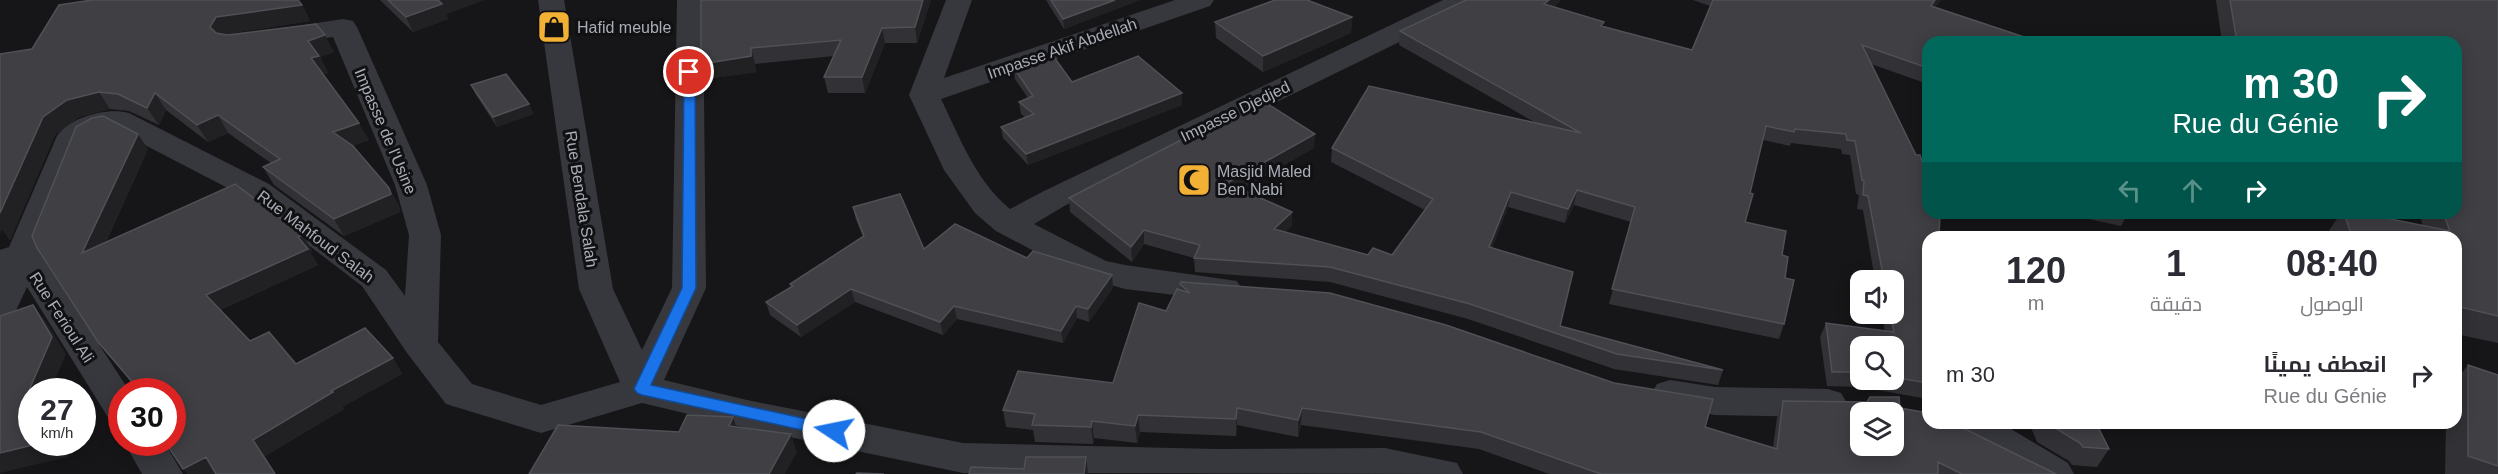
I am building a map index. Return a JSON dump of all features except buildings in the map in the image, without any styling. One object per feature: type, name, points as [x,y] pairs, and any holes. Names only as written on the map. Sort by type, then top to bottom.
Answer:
[{"type":"street","name":"Rue Bendala Salah","points":[[550,0],[596,289],[642,389]]},
{"type":"street","points":[[690,0],[689,288],[642,389],[747,414],[963,458],[1215,464],[1385,464],[1443,474]]},
{"type":"street","points":[[959,0],[924,95],[960,170],[986,206],[1008,224],[1095,269],[1125,277],[1206,288],[1250,291]]},
{"type":"street","name":"Impasse Akif Abdellah","points":[[924,95],[1201,0]]},
{"type":"street","name":"Impasse Djedjed","points":[[1008,224],[1055,198],[1464,0]]},
{"type":"street","name":"Impasse de l'Usine","points":[[248,41],[343,27],[411,185],[425,235],[420,344]]},
{"type":"street","name":"Rue Mahfoud Salah","points":[[11,258],[72,136],[93,124],[118,119],[258,191],[374,278],[420,344],[459,394],[542,419],[642,389]]},
{"type":"street","points":[[0,310],[11,258]]},
{"type":"street","name":"Rue Ferioul Ali","points":[[11,258],[108,390]]},
{"type":"street","points":[[1636,389],[1715,401],[1850,403]]},
{"type":"street","points":[[1979,429],[2054,474]]},
{"type":"street","points":[[152,456],[163,474]]},
{"type":"place","name":"Hafid meuble","points":[[554,27]]},
{"type":"place","name":"Masjid Maled Ben Nabi","points":[[1194,180]]},
{"type":"route","points":[[689,72],[689,288],[642,389],[747,414],[834,431]]}]
